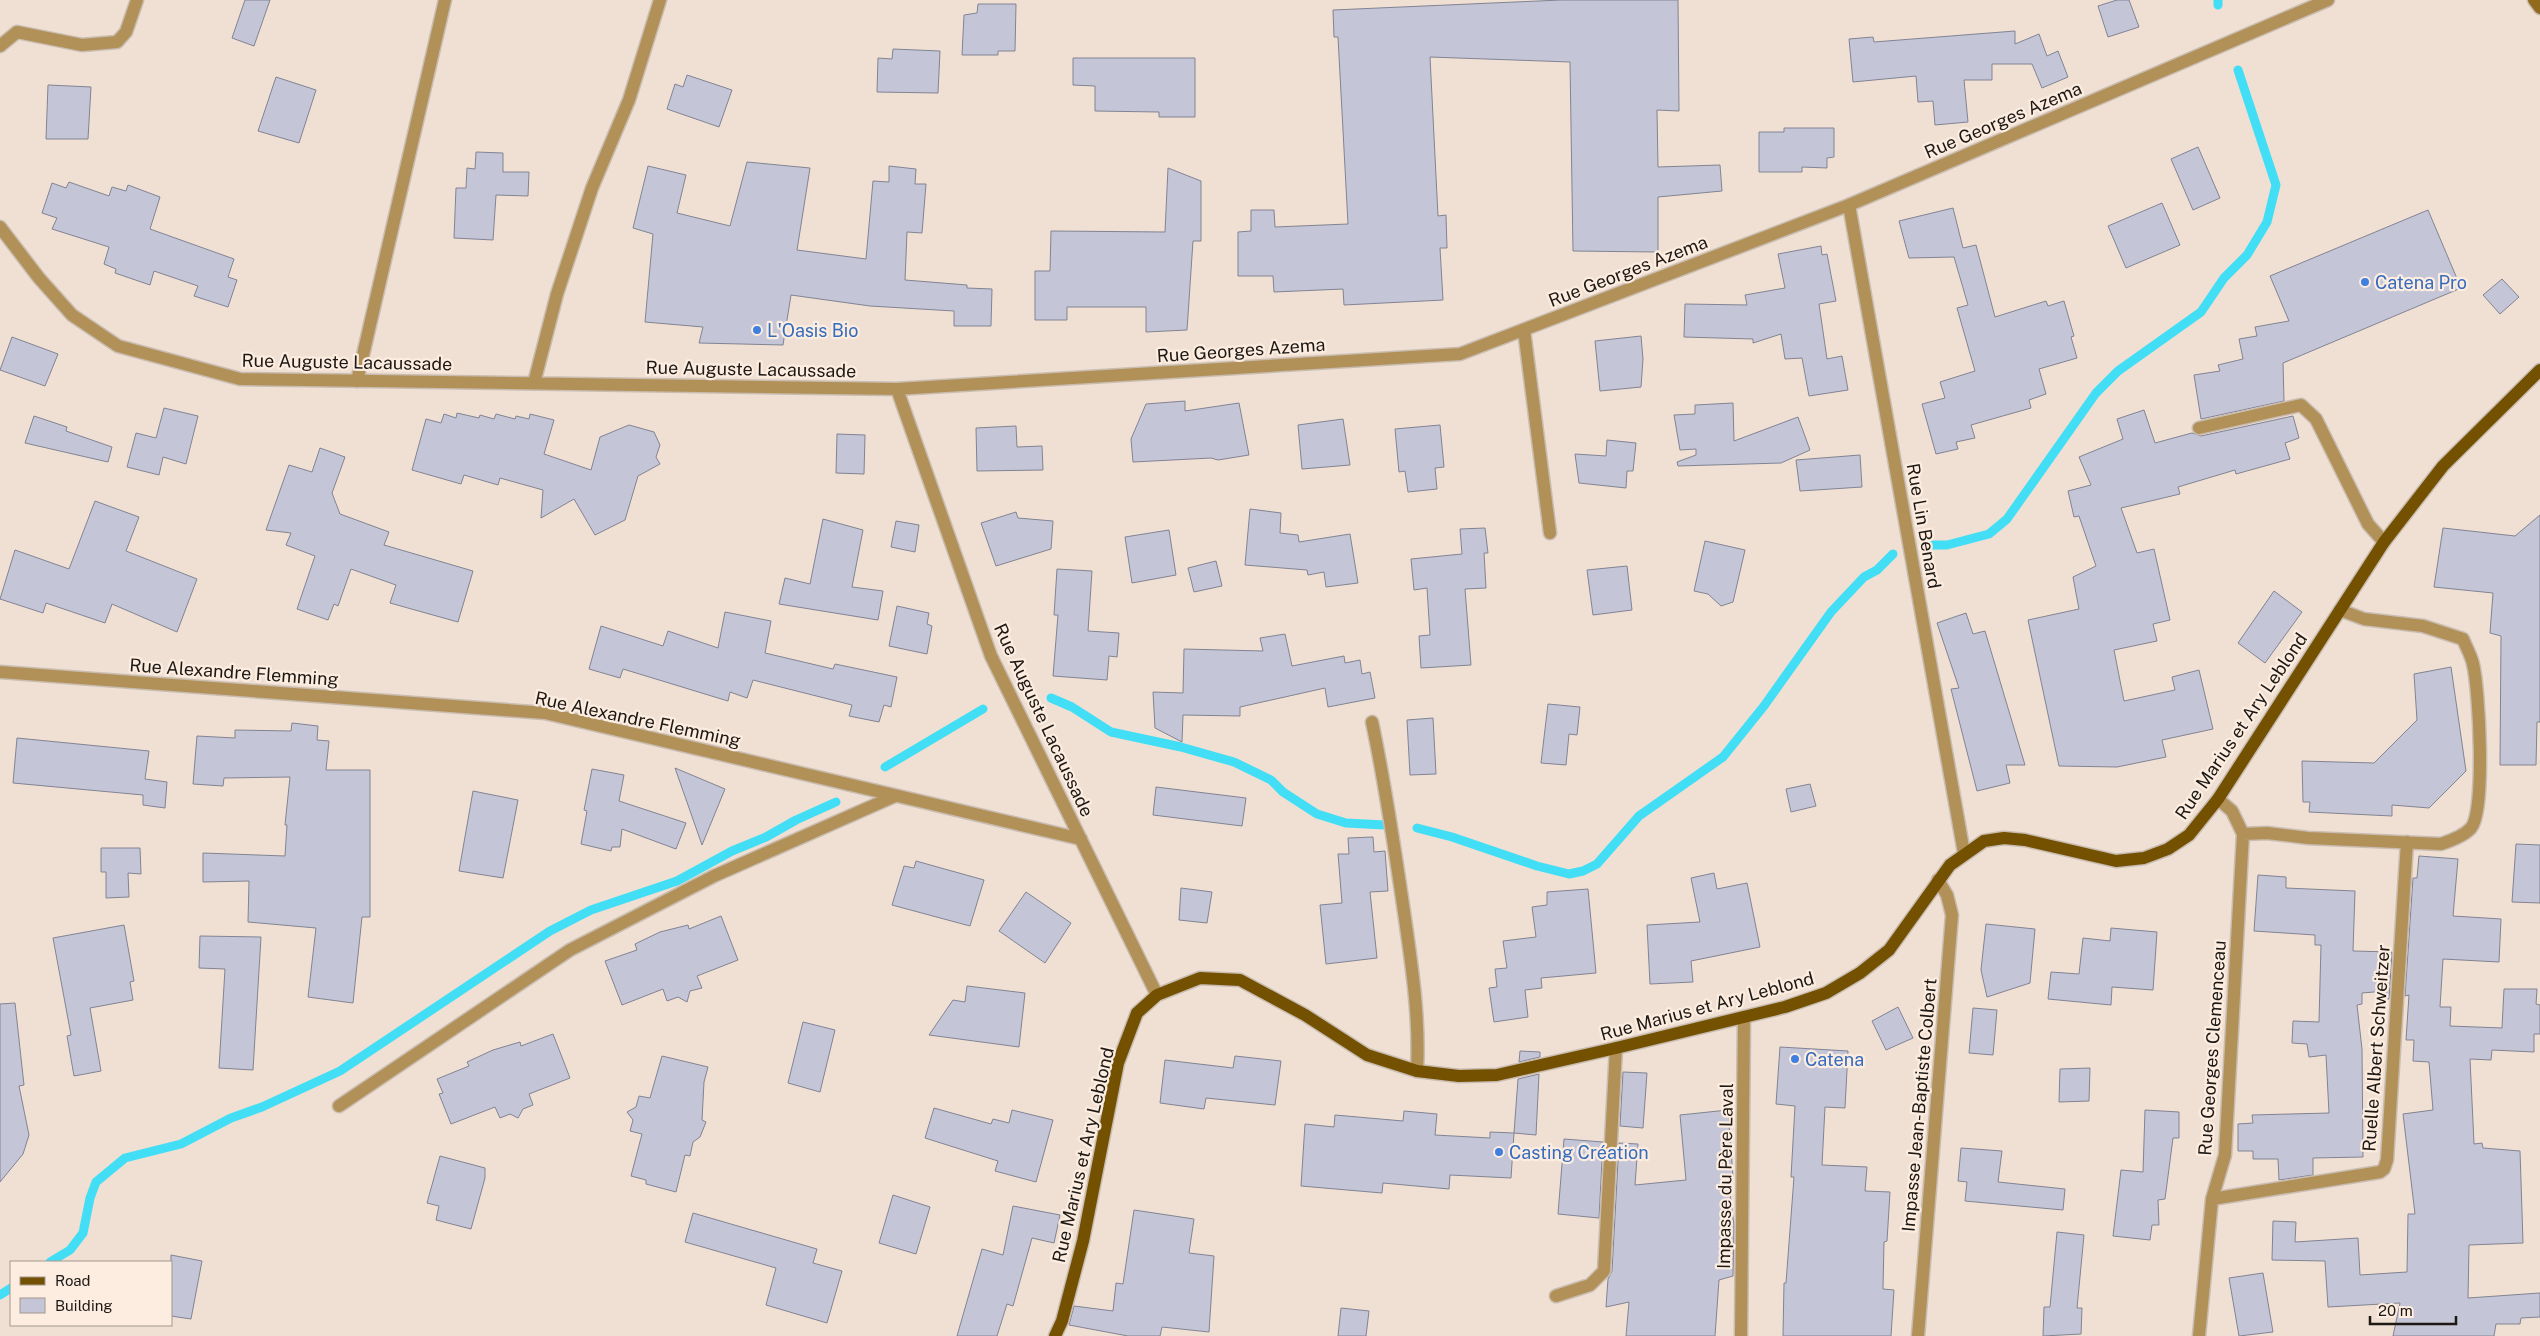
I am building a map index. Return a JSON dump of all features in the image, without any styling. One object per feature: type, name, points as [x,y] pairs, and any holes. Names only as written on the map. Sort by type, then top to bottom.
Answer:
[{"type":"main road","name":"Rue Marius et Ary Leblond","points":[[1055,1336],[1062,1322],[1083,1241],[1118,1063],[1138,1012],[1157,995],[1200,978],[1240,980],[1305,1015],[1367,1055],[1417,1071],[1459,1076],[1497,1075],[1786,1007],[1826,993],[1860,973],[1889,950],[1950,865],[1984,841],[2004,838],[2025,840],[2116,861],[2144,858],[2168,849],[2189,835],[2218,798],[2384,542],[2444,466],[2536,373],[2540,365]]},
{"type":"street","points":[[0,46],[17,32],[82,45],[117,42],[126,32],[137,0]]},
{"type":"street","points":[[357,381],[445,0]]},
{"type":"street","points":[[534,383],[558,294],[590,197],[629,100],[660,0]]},
{"type":"street","name":"Rue Georges Azema","points":[[897,389],[1460,354],[1849,205],[2328,0]]},
{"type":"street","points":[[2534,0],[2540,8]]},
{"type":"street","name":"Rue Lin Benard","points":[[1849,205],[1964,854]]},
{"type":"street","name":"Rue Auguste Lacaussade","points":[[0,227],[39,278],[72,315],[118,346],[240,379],[897,389],[991,656],[1157,995]]},
{"type":"street","points":[[1524,330],[1550,533]]},
{"type":"street","points":[[2199,428],[2301,406],[2316,419],[2368,524],[2384,542]]},
{"type":"street","points":[[2243,834],[2267,833],[2308,838],[2441,844],[2453,840],[2472,828],[2477,812],[2480,758],[2473,663],[2463,639],[2423,626],[2364,619],[2340,610]]},
{"type":"street","name":"Rue Alexandre Flemming","points":[[0,672],[545,713],[1081,839]]},
{"type":"street","points":[[1372,722],[1386,788],[1409,944],[1419,1043],[1417,1071]]},
{"type":"street","points":[[339,1106],[570,950],[714,876],[895,796]]},
{"type":"street","name":"Rue Georges Clemenceau","points":[[2199,1336],[2212,1199],[2224,1155],[2243,834],[2232,811],[2218,798]]},
{"type":"street","name":"Ruelle Albert Schweitzer","points":[[2212,1199],[2380,1172],[2384,1169],[2387,1160],[2407,842]]},
{"type":"street","name":"Impasse Jean-Baptiste Colbert","points":[[1918,1336],[1952,915],[1947,895],[1938,880]]},
{"type":"street","name":"Impasse du Père Laval","points":[[1741,1336],[1744,1017]]},
{"type":"street","points":[[1556,1296],[1590,1285],[1604,1271],[1616,1048]]},
{"type":"building","points":[[245,0],[270,0],[254,46],[232,38]]},
{"type":"building","points":[[1561,0],[1678,0],[1679,111],[1657,110],[1658,167],[1720,165],[1722,191],[1658,197],[1658,252],[1573,251],[1570,62],[1430,57],[1438,216],[1446,215],[1447,248],[1440,248],[1443,300],[1344,305],[1343,289],[1274,292],[1273,276],[1238,276],[1238,232],[1251,231],[1251,210],[1274,210],[1275,227],[1348,224],[1338,37],[1334,37],[1333,10]]},
{"type":"building","points":[[2117,0],[2129,0],[2139,27],[2108,37],[2098,6]]},
{"type":"building","points":[[978,4],[1016,4],[1015,51],[998,51],[998,55],[962,55],[964,15],[977,13]]},
{"type":"building","points":[[2015,31],[2015,44],[2039,34],[2047,56],[2058,51],[2068,77],[2042,88],[2032,64],[1992,64],[1992,80],[1964,80],[1968,122],[1935,125],[1933,101],[1918,102],[1916,76],[1853,82],[1849,39],[1873,37],[1874,42]]},
{"type":"building","points":[[893,49],[940,51],[938,93],[877,92],[878,58],[892,59]]},
{"type":"building","points":[[1073,58],[1195,58],[1195,117],[1159,117],[1159,112],[1095,111],[1095,86],[1073,85]]},
{"type":"building","points":[[687,75],[732,90],[719,127],[667,109],[675,84],[683,87]]},
{"type":"building","points":[[276,77],[316,90],[299,143],[258,131]]},
{"type":"building","points":[[48,85],[91,87],[88,139],[46,139]]},
{"type":"building","points":[[1784,128],[1834,128],[1834,157],[1827,158],[1827,168],[1802,167],[1802,172],[1759,172],[1759,132],[1784,132]]},
{"type":"building","points":[[2198,147],[2220,198],[2193,210],[2171,159]]},
{"type":"building","points":[[476,152],[503,153],[503,172],[529,172],[528,196],[496,195],[493,240],[454,238],[456,188],[466,188],[467,168],[475,169]]},
{"type":"building","points":[[747,162],[810,168],[797,250],[866,259],[873,181],[889,182],[889,166],[916,169],[915,184],[926,184],[922,233],[907,232],[905,280],[967,285],[967,288],[992,289],[991,326],[954,326],[954,311],[870,306],[791,295],[783,345],[699,343],[703,327],[645,322],[653,234],[633,228],[648,166],[686,175],[677,213],[730,226]]},
{"type":"building","points":[[1168,168],[1201,181],[1201,241],[1193,241],[1187,330],[1146,332],[1146,307],[1067,307],[1067,320],[1035,320],[1035,271],[1050,271],[1051,231],[1165,232]]},
{"type":"building","points":[[69,182],[109,196],[112,187],[126,191],[128,185],[160,197],[150,229],[234,259],[228,277],[237,280],[228,307],[194,296],[198,286],[154,271],[150,285],[115,273],[116,269],[104,264],[109,247],[52,229],[57,218],[42,213],[52,183],[66,188]]},
{"type":"building","points":[[2162,203],[2180,245],[2126,268],[2108,226]]},
{"type":"building","points":[[1953,208],[1963,248],[1976,245],[1995,317],[2046,301],[2048,306],[2064,301],[2074,336],[2071,337],[2077,358],[2039,369],[2046,394],[2029,400],[2031,408],[1971,425],[1975,438],[1956,442],[1958,449],[1936,454],[1922,404],[1945,398],[1940,382],[1975,371],[1957,308],[1968,305],[1954,257],[1909,258],[1899,221]]},
{"type":"building","name":"Catena Pro","points":[[2428,210],[2461,288],[2283,363],[2284,401],[2201,419],[2194,375],[2220,371],[2218,365],[2243,359],[2239,339],[2257,336],[2255,327],[2289,321],[2270,276]]},
{"type":"building","points":[[1821,246],[1822,255],[1827,254],[1836,301],[1819,304],[1827,359],[1842,356],[1848,390],[1809,396],[1802,358],[1785,359],[1781,334],[1753,343],[1753,339],[1684,337],[1685,304],[1747,305],[1745,295],[1785,288],[1778,254]]},
{"type":"building","points":[[2502,279],[2519,297],[2500,314],[2483,295]]},
{"type":"building","points":[[1641,336],[1643,359],[1641,387],[1600,391],[1595,341]]},
{"type":"building","points":[[12,337],[58,354],[45,386],[0,370]]},
{"type":"building","points":[[1185,401],[1185,411],[1239,403],[1249,455],[1218,460],[1211,458],[1133,462],[1131,439],[1146,404]]},
{"type":"building","points":[[1733,403],[1734,441],[1798,417],[1810,450],[1781,463],[1678,466],[1677,462],[1696,455],[1696,449],[1680,450],[1674,415],[1695,414],[1695,405]]},
{"type":"building","points":[[164,408],[198,416],[186,464],[163,457],[159,475],[127,467],[136,433],[156,438]]},
{"type":"building","points":[[2144,410],[2155,443],[2192,433],[2201,436],[2293,416],[2299,438],[2285,443],[2290,459],[2236,474],[2235,470],[2178,487],[2180,494],[2121,508],[2137,553],[2154,549],[2170,620],[2153,624],[2157,641],[2114,650],[2124,701],[2175,690],[2172,677],[2199,670],[2213,729],[2162,740],[2166,757],[2117,767],[2059,766],[2028,620],[2079,609],[2073,577],[2096,566],[2079,516],[2074,517],[2068,491],[2091,485],[2079,457],[2123,439],[2117,419]]},
{"type":"building","points":[[457,413],[479,418],[480,415],[494,419],[496,414],[515,419],[516,416],[529,419],[530,414],[554,420],[544,454],[591,470],[600,437],[629,425],[654,432],[660,445],[656,457],[660,464],[638,476],[625,520],[595,535],[574,499],[541,518],[543,490],[500,478],[498,485],[464,475],[461,484],[412,470],[426,419],[441,423],[444,414],[456,418]]},
{"type":"building","points":[[34,416],[67,427],[66,431],[112,447],[108,462],[25,443]]},
{"type":"building","points":[[1343,419],[1350,465],[1302,469],[1298,425]]},
{"type":"building","points":[[1440,425],[1444,467],[1435,468],[1437,489],[1408,492],[1405,471],[1399,472],[1395,429]]},
{"type":"building","points":[[1016,426],[1017,447],[1042,446],[1043,470],[977,471],[976,428]]},
{"type":"building","points":[[837,434],[865,435],[864,474],[836,473]]},
{"type":"building","points":[[1607,440],[1636,443],[1633,471],[1627,471],[1626,488],[1579,483],[1575,454],[1606,456]]},
{"type":"building","points":[[320,448],[345,457],[332,493],[340,514],[389,532],[384,545],[473,571],[458,622],[390,603],[396,585],[351,569],[338,606],[334,604],[328,620],[297,609],[315,556],[286,545],[291,533],[266,530],[289,465],[312,472]]},
{"type":"building","points":[[1860,455],[1862,487],[1800,491],[1796,460]]},
{"type":"building","points":[[95,501],[139,517],[126,551],[197,579],[177,632],[112,604],[105,623],[46,603],[43,613],[0,599],[15,550],[69,569]]},
{"type":"building","points":[[1250,509],[1281,513],[1280,533],[1298,535],[1299,542],[1350,534],[1358,583],[1326,587],[1324,572],[1308,575],[1307,570],[1245,565]]},
{"type":"building","points":[[1016,512],[1018,518],[1053,521],[1051,549],[996,566],[981,523]]},
{"type":"building","points":[[2540,515],[2540,722],[2537,722],[2536,765],[2500,765],[2501,636],[2490,633],[2493,593],[2434,587],[2443,528],[2515,536]]},
{"type":"building","points":[[823,519],[863,530],[852,587],[883,591],[878,620],[779,604],[785,578],[810,584]]},
{"type":"building","points":[[896,521],[919,525],[915,552],[891,547]]},
{"type":"building","points":[[1485,528],[1488,553],[1484,553],[1486,588],[1465,589],[1471,665],[1421,668],[1419,636],[1430,635],[1427,588],[1414,590],[1411,559],[1462,554],[1460,529]]},
{"type":"building","points":[[1169,530],[1176,575],[1132,583],[1125,537]]},
{"type":"building","points":[[1705,541],[1745,550],[1733,602],[1721,606],[1708,594],[1694,591]]},
{"type":"building","points":[[1216,561],[1222,586],[1194,592],[1188,568]]},
{"type":"building","points":[[1627,566],[1632,610],[1593,615],[1587,570]]},
{"type":"building","points":[[1057,569],[1092,571],[1088,631],[1119,633],[1117,657],[1109,656],[1107,680],[1053,676],[1058,615],[1054,615]]},
{"type":"building","points":[[2274,591],[2302,612],[2265,663],[2238,643]]},
{"type":"building","points":[[897,606],[929,613],[927,624],[932,626],[927,654],[889,646]]},
{"type":"building","points":[[725,612],[771,621],[765,653],[833,669],[835,664],[897,677],[891,707],[884,705],[879,722],[849,716],[852,705],[753,680],[747,698],[730,692],[728,701],[623,669],[620,678],[589,669],[601,626],[663,646],[668,631],[718,648]]},
{"type":"building","points":[[1966,613],[1973,634],[1985,631],[2025,765],[2006,765],[2010,783],[1977,791],[1951,689],[1959,688],[1937,623]]},
{"type":"building","points":[[1285,634],[1292,666],[1344,656],[1345,663],[1360,660],[1362,674],[1370,672],[1375,698],[1328,707],[1325,688],[1240,707],[1240,716],[1183,715],[1182,742],[1155,728],[1153,692],[1183,693],[1184,649],[1263,651],[1260,638]]},
{"type":"building","points":[[2451,667],[2466,771],[2429,808],[2392,805],[2392,816],[2309,812],[2310,802],[2303,802],[2302,761],[2374,763],[2417,720],[2414,674]]},
{"type":"building","points":[[1548,704],[1580,707],[1577,735],[1569,734],[1566,765],[1541,763]]},
{"type":"building","points":[[1433,718],[1436,774],[1410,775],[1407,720]]},
{"type":"building","points":[[292,723],[318,726],[317,740],[329,741],[326,770],[370,770],[370,917],[362,917],[353,1003],[308,997],[316,928],[248,922],[249,881],[203,882],[203,853],[285,856],[287,825],[285,825],[290,777],[224,778],[223,786],[193,784],[197,736],[235,738],[235,730],[291,731]]},
{"type":"building","points":[[17,738],[149,751],[145,779],[167,782],[165,808],[143,805],[143,795],[13,783]]},
{"type":"building","points":[[675,768],[725,789],[702,845]]},
{"type":"building","points":[[592,769],[624,775],[619,801],[686,823],[676,849],[622,829],[620,847],[612,847],[611,851],[581,844],[587,811],[584,810]]},
{"type":"building","points":[[1810,784],[1816,806],[1791,812],[1786,789]]},
{"type":"building","points":[[1156,787],[1246,798],[1242,826],[1153,815]]},
{"type":"building","points":[[473,791],[518,800],[503,878],[459,871]]},
{"type":"building","points":[[1373,837],[1374,852],[1385,851],[1388,891],[1370,892],[1377,958],[1326,964],[1320,905],[1342,903],[1338,854],[1349,854],[1348,838]]},
{"type":"building","points":[[2516,844],[2540,845],[2540,903],[2512,902]]},
{"type":"building","points":[[101,848],[140,848],[141,874],[128,873],[129,897],[106,898],[106,872],[101,872]]},
{"type":"building","points":[[2419,856],[2458,859],[2453,916],[2501,919],[2499,962],[2443,959],[2440,1007],[2451,1007],[2450,1026],[2502,1028],[2504,989],[2537,989],[2536,1004],[2540,1005],[2540,1034],[2534,1034],[2534,1052],[2492,1050],[2491,1060],[2470,1059],[2474,1144],[2482,1143],[2483,1148],[2520,1151],[2523,1243],[2469,1245],[2468,1298],[2540,1293],[2540,1317],[2521,1318],[2520,1324],[2496,1324],[2494,1336],[2393,1336],[2400,1303],[2328,1307],[2325,1261],[2272,1260],[2273,1221],[2296,1222],[2295,1242],[2358,1238],[2360,1275],[2407,1272],[2408,1214],[2415,1214],[2403,1114],[2433,1110],[2429,1062],[2413,1061],[2414,1040],[2406,1040],[2409,995],[2405,996],[2413,878],[2417,878]]},
{"type":"building","points":[[916,861],[984,880],[970,926],[892,905],[904,866],[914,868]]},
{"type":"building","points":[[1714,873],[1717,889],[1747,883],[1760,947],[1691,961],[1693,982],[1650,984],[1647,925],[1700,922],[1691,878]]},
{"type":"building","points":[[2258,875],[2286,877],[2286,888],[2355,891],[2353,951],[2392,952],[2389,999],[2387,999],[2386,991],[2362,993],[2362,1004],[2357,1005],[2362,1049],[2363,1157],[2313,1158],[2313,1175],[2279,1180],[2278,1159],[2253,1159],[2253,1151],[2238,1151],[2238,1124],[2253,1123],[2252,1115],[2329,1113],[2326,1055],[2309,1057],[2307,1044],[2292,1043],[2293,1021],[2319,1022],[2321,945],[2315,945],[2315,935],[2254,931]]},
{"type":"building","points":[[1181,888],[1212,892],[1207,923],[1179,920]]},
{"type":"building","points":[[1588,889],[1596,973],[1541,978],[1542,988],[1525,990],[1528,1017],[1494,1022],[1489,988],[1497,987],[1495,969],[1507,968],[1503,941],[1536,937],[1532,907],[1547,905],[1547,892]]},
{"type":"building","points":[[1026,892],[1071,923],[1045,963],[999,931]]},
{"type":"building","points":[[721,916],[738,960],[697,976],[702,988],[690,991],[687,1002],[678,997],[667,1001],[663,989],[622,1005],[605,961],[637,950],[635,944],[660,932],[688,925],[689,929]]},
{"type":"building","points":[[1986,924],[2035,929],[2030,983],[1987,997],[1981,970]]},
{"type":"building","points":[[124,925],[134,981],[130,982],[133,1000],[90,1008],[101,1071],[74,1076],[67,1036],[71,1035],[53,938]]},
{"type":"building","points":[[2111,928],[2157,932],[2153,990],[2112,987],[2111,1005],[2048,999],[2051,972],[2079,974],[2083,938],[2110,941]]},
{"type":"building","points":[[200,936],[261,937],[253,1070],[219,1068],[225,969],[199,968]]},
{"type":"building","points":[[967,986],[1025,993],[1019,1047],[929,1035],[953,1000],[965,1002]]},
{"type":"building","points":[[15,1003],[24,1085],[19,1086],[29,1135],[23,1154],[0,1182],[0,1004]]},
{"type":"building","points":[[1898,1007],[1913,1038],[1886,1050],[1872,1021]]},
{"type":"building","points":[[1973,1008],[1997,1010],[1993,1055],[1969,1053]]},
{"type":"building","points":[[803,1022],[835,1030],[820,1092],[788,1083]]},
{"type":"building","points":[[553,1034],[570,1078],[529,1094],[533,1105],[523,1109],[518,1118],[510,1114],[500,1118],[495,1107],[451,1124],[439,1094],[443,1093],[437,1079],[469,1066],[467,1062],[493,1050],[520,1042],[521,1046]]},
{"type":"building","points":[[1780,1047],[1848,1051],[1845,1108],[1825,1107],[1822,1165],[1867,1167],[1865,1191],[1890,1192],[1887,1241],[1884,1242],[1883,1289],[1894,1290],[1891,1336],[1783,1336],[1784,1283],[1786,1283],[1794,1177],[1791,1177],[1795,1106],[1776,1104]]},
{"type":"building","points":[[1520,1051],[1540,1052],[1540,1057],[1519,1062]]},
{"type":"building","points":[[662,1056],[708,1067],[704,1082],[702,1120],[706,1122],[700,1137],[693,1142],[690,1156],[685,1155],[676,1192],[646,1184],[646,1180],[631,1176],[642,1134],[630,1131],[633,1120],[627,1112],[636,1107],[639,1096],[650,1098]]},
{"type":"building","points":[[1235,1056],[1281,1061],[1275,1105],[1206,1098],[1204,1109],[1160,1103],[1165,1060],[1233,1068]]},
{"type":"building","points":[[2090,1068],[2089,1101],[2059,1102],[2060,1069]]},
{"type":"building","points":[[1623,1072],[1647,1073],[1643,1128],[1620,1126]]},
{"type":"building","points":[[1539,1074],[1536,1135],[1514,1133],[1518,1079]]},
{"type":"building","points":[[934,1108],[991,1124],[993,1119],[1009,1123],[1012,1110],[1053,1120],[1036,1182],[995,1171],[998,1161],[925,1138]]},
{"type":"building","points":[[1728,1110],[1733,1176],[1728,1176],[1734,1226],[1733,1276],[1719,1280],[1715,1336],[1626,1336],[1629,1302],[1606,1307],[1608,1279],[1612,1271],[1619,1143],[1638,1144],[1635,1185],[1686,1180],[1680,1115]]},
{"type":"building","points":[[2145,1110],[2179,1112],[2179,1138],[2173,1138],[2165,1199],[2158,1200],[2159,1225],[2152,1225],[2150,1240],[2113,1236],[2121,1170],[2143,1172]]},
{"type":"building","points":[[1404,1111],[1437,1114],[1435,1135],[1490,1138],[1490,1132],[1514,1133],[1511,1178],[1450,1175],[1449,1189],[1383,1183],[1382,1193],[1301,1186],[1305,1124],[1334,1127],[1335,1115],[1403,1121]]},
{"type":"building","points":[[1564,1139],[1603,1142],[1599,1218],[1558,1214]]},
{"type":"building","points":[[1961,1148],[2002,1151],[1998,1182],[2065,1189],[2063,1210],[1965,1201],[1967,1182],[1958,1181]]},
{"type":"building","points":[[440,1156],[485,1168],[485,1178],[471,1229],[436,1220],[439,1206],[427,1203]]},
{"type":"building","points":[[893,1195],[930,1207],[916,1254],[879,1243]]},
{"type":"building","points":[[1013,1206],[1060,1215],[1054,1243],[1032,1238],[1013,1306],[1007,1304],[997,1336],[957,1336],[982,1249],[1003,1255]]},
{"type":"building","points":[[1134,1210],[1194,1219],[1189,1253],[1214,1256],[1209,1332],[1162,1327],[1160,1336],[1128,1336],[1069,1325],[1074,1306],[1113,1311],[1116,1283],[1123,1284]]},
{"type":"building","points":[[693,1213],[817,1249],[813,1263],[842,1271],[827,1323],[766,1305],[776,1268],[685,1242]]},
{"type":"building","points":[[2057,1232],[2084,1235],[2077,1308],[2082,1308],[2081,1334],[2043,1336],[2044,1307],[2050,1307]]},
{"type":"building","points":[[171,1255],[202,1261],[191,1319],[172,1316]]},
{"type":"building","points":[[2263,1273],[2273,1332],[2239,1336],[2229,1278]]},
{"type":"building","points":[[1341,1308],[1369,1311],[1366,1336],[1338,1336]]},
{"type":"waterway","points":[[2218,0],[2218,5]]},
{"type":"waterway","points":[[1926,545],[1947,545],[1989,534],[2007,519],[2096,393],[2118,371],[2201,312],[2224,278],[2247,255],[2267,222],[2276,185],[2238,70]]},
{"type":"waterway","points":[[1417,828],[1452,837],[1537,866],[1569,874],[1583,871],[1597,864],[1639,816],[1723,757],[1764,706],[1831,612],[1864,577],[1877,570],[1893,554]]},
{"type":"waterway","points":[[1051,698],[1072,707],[1111,732],[1181,747],[1234,762],[1271,780],[1283,792],[1317,814],[1346,823],[1385,825]]},
{"type":"waterway","points":[[885,767],[983,709]]},
{"type":"waterway","points":[[52,1261],[70,1250],[83,1233],[90,1198],[96,1182],[125,1158],[181,1144],[231,1118],[262,1107],[340,1071],[550,931],[591,910],[677,881],[732,851],[766,837],[796,820],[836,802]]},
{"type":"waterway","points":[[0,1295],[10,1289]]},
{"type":"place","name":"Catena Pro","points":[[2365,282]]},
{"type":"place","name":"L'Oasis Bio","points":[[757,330]]},
{"type":"place","name":"Catena","points":[[1795,1059]]},
{"type":"place","name":"Casting Création","points":[[1499,1152]]}]
